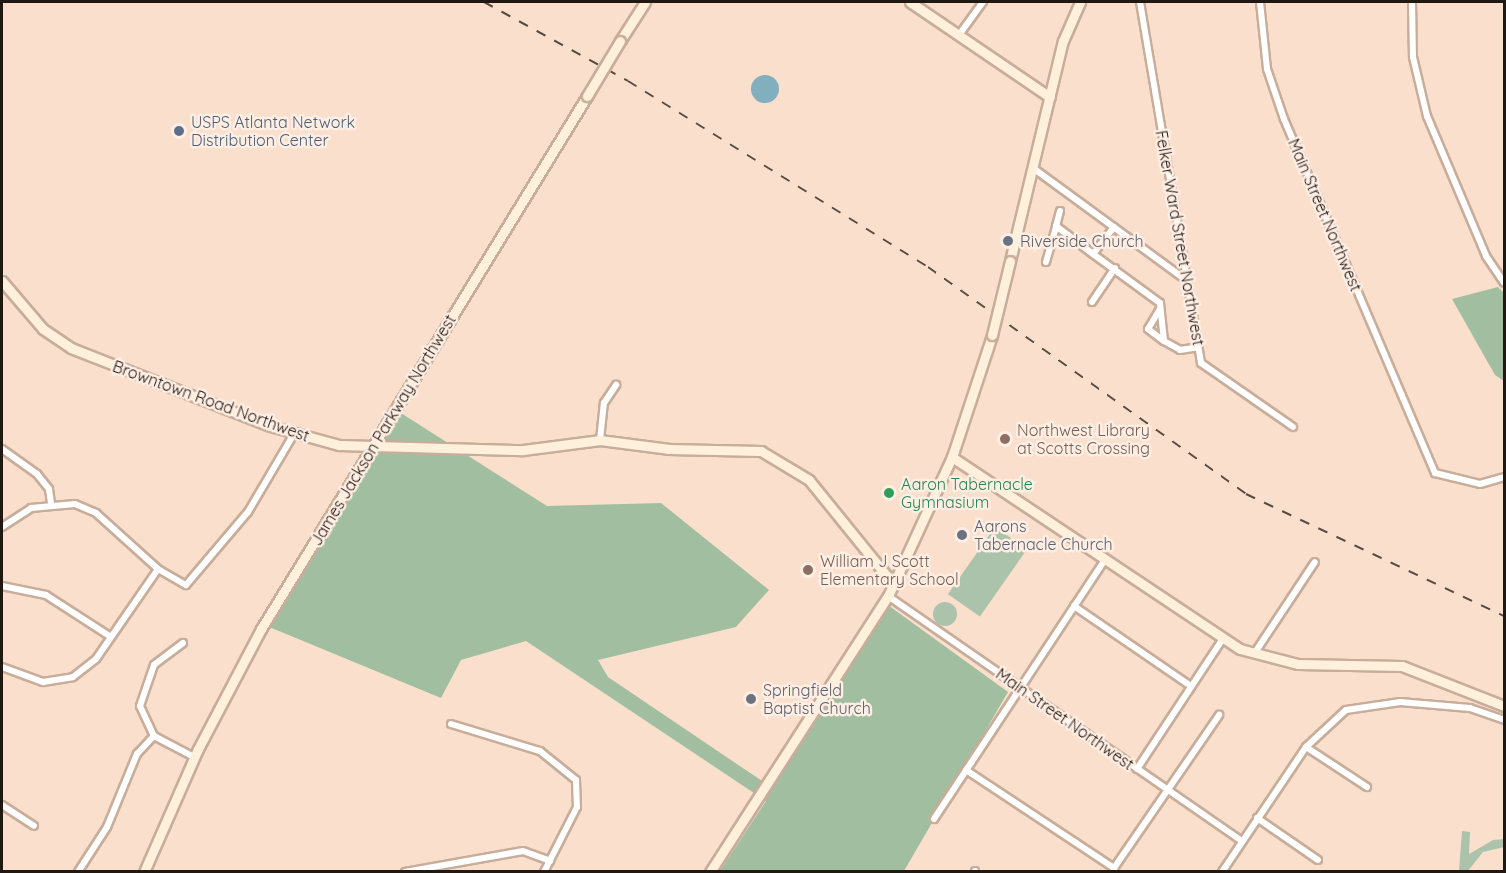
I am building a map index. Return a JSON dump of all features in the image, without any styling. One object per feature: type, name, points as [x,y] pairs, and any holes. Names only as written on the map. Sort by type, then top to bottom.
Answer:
[{"type":"street","name":"James Jackson Parkway Northwest","points":[[144,872],[194,757],[261,629],[645,2]]},
{"type":"street","points":[[910,2],[1050,97]]},
{"type":"street","points":[[959,35],[983,2]]},
{"type":"street","points":[[710,872],[888,596],[952,457],[992,335],[1050,97],[1080,2]]},
{"type":"street","name":"Felker Ward Street Northwest","points":[[1140,2],[1198,347],[1204,369],[1293,427]]},
{"type":"street","name":"Main Street Northwest","points":[[1260,2],[1267,69],[1284,118],[1435,473],[1444,478],[1480,484],[1504,477]]},
{"type":"street","points":[[1412,2],[1413,57],[1427,116],[1486,256],[1504,283]]},
{"type":"street","points":[[1033,168],[1187,280]]},
{"type":"street","points":[[1046,262],[1060,211]]},
{"type":"street","points":[[1056,226],[1155,297],[1161,308],[1164,340]]},
{"type":"street","points":[[1093,254],[1114,227]]},
{"type":"street","points":[[1092,302],[1115,268]]},
{"type":"street","name":"Browntown Road Northwest","points":[[2,281],[37,323],[71,348],[294,434],[370,450],[524,450],[600,440],[669,449],[743,448],[778,458],[809,480],[894,585]]},
{"type":"street","points":[[1161,308],[1148,329],[1180,350],[1198,347]]},
{"type":"street","points":[[600,440],[604,403],[616,385]]},
{"type":"street","points":[[2,527],[31,508],[51,503],[96,513],[158,569],[186,585],[248,512],[294,434]]},
{"type":"street","points":[[2,449],[37,474],[49,489],[51,503]]},
{"type":"street","points":[[952,457],[1222,640],[1253,655],[1298,664],[1402,666],[1504,706]]},
{"type":"street","points":[[934,819],[1105,560]]},
{"type":"street","points":[[1253,655],[1315,561]]},
{"type":"street","points":[[2,667],[30,680],[57,682],[87,668],[158,569]]},
{"type":"street","points":[[2,586],[46,595],[111,637]]},
{"type":"street","name":"Main Street Northwest","points":[[888,596],[1242,841]]},
{"type":"street","points":[[1074,606],[1191,686]]},
{"type":"street","points":[[1137,769],[1222,640]]},
{"type":"street","points":[[183,643],[154,665],[141,696],[142,713],[154,736],[194,757]]},
{"type":"street","points":[[1470,708],[1477,694]]},
{"type":"street","points":[[1222,872],[1306,747],[1333,718],[1363,704],[1470,708],[1504,720]]},
{"type":"street","points":[[966,770],[1111,868],[1124,856],[1219,715]]},
{"type":"street","points":[[451,724],[540,751],[576,780],[577,807],[544,872]]},
{"type":"street","points":[[78,872],[107,827],[137,754],[154,736]]},
{"type":"street","points":[[1306,747],[1367,787]]},
{"type":"street","points":[[2,805],[34,826]]},
{"type":"street","points":[[1257,819],[1318,860]]},
{"type":"street","points":[[405,872],[523,851],[550,861]]},
{"type":"green space","points":[[1498,287],[1504,293],[1504,381],[1495,375],[1452,299]]},
{"type":"green space","points":[[393,408],[547,506],[661,503],[769,590],[736,627],[598,660],[608,677],[765,783],[881,600],[1008,692],[904,871],[720,871],[766,801],[526,641],[461,660],[441,698],[262,624]]},
{"type":"green space","points":[[995,527],[1027,549],[980,617],[948,594]]},
{"type":"green space","points":[[945,602],[953,606],[957,614],[953,622],[945,626],[937,622],[933,614],[937,606]]},
{"type":"green space","points":[[1462,831],[1470,832],[1469,854],[1493,840],[1504,839],[1504,847],[1483,852],[1468,871],[1459,871]]},
{"type":"water","points":[[765,75],[775,79],[779,89],[775,99],[765,103],[755,99],[751,89],[755,79]]},
{"type":"railway","points":[[484,2],[628,81],[928,267],[1246,494],[1504,616]]},
{"type":"place","name":"USPS Atlanta Network Distribution Center","points":[[179,131]]},
{"type":"place","name":"Riverside Church","points":[[1008,241]]},
{"type":"place","name":"Northwest Library at Scotts Crossing","points":[[1005,439]]},
{"type":"place","name":"Aaron Tabernacle Gymnasium","points":[[889,493]]},
{"type":"place","name":"Aarons Tabernacle Church","points":[[962,535]]},
{"type":"place","name":"William J Scott Elementary School","points":[[808,570]]},
{"type":"place","name":"Springfield Baptist Church","points":[[751,699]]}]
